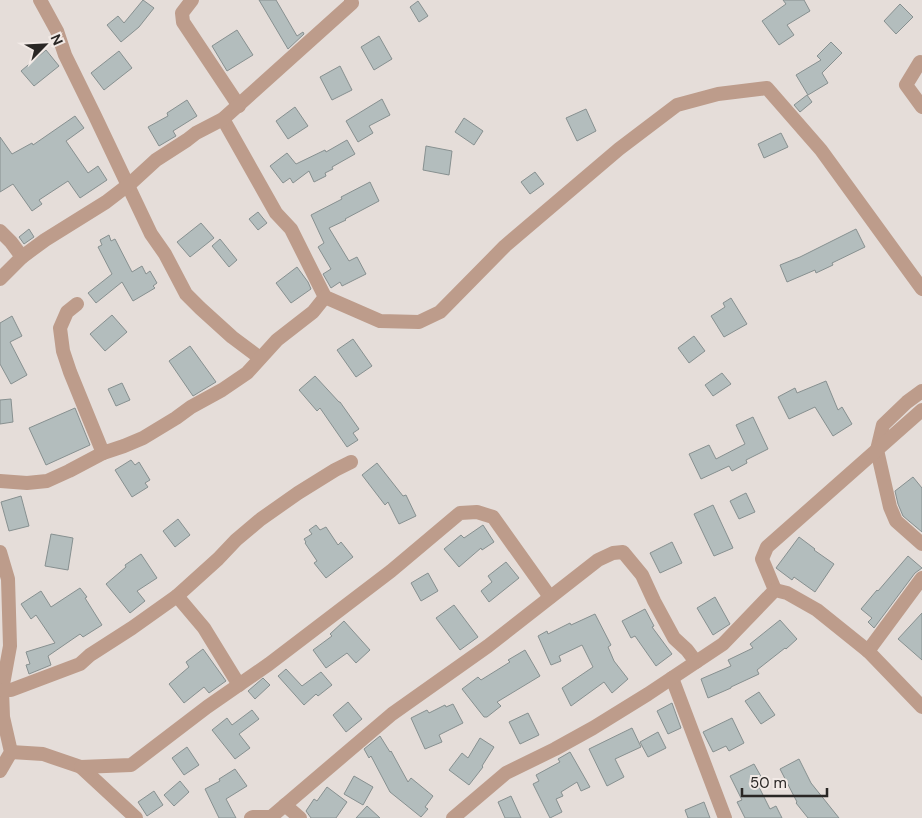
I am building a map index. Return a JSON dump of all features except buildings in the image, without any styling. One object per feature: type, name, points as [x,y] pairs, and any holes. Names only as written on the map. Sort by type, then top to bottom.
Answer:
[{"type":"street","points":[[40,0],[57,31],[65,55],[151,234],[165,254],[186,294],[232,337],[260,358]]},
{"type":"street","points":[[192,0],[182,13],[182,22],[239,106]]},
{"type":"street","points":[[0,279],[22,257],[45,240],[106,202],[128,186],[156,160],[196,133],[223,119],[352,3],[351,0]]},
{"type":"street","points":[[920,62],[906,85],[922,107]]},
{"type":"street","points":[[223,119],[276,213],[291,229],[325,297],[380,321],[419,322],[440,312],[505,246],[619,149],[677,104],[718,94],[767,88],[822,150],[922,289]]},
{"type":"street","points":[[0,231],[22,257]]},
{"type":"street","points":[[0,480],[48,481],[103,453],[143,438],[191,407],[210,398],[247,373],[277,340],[313,312],[325,297]]},
{"type":"street","points":[[77,304],[67,312],[60,328],[64,351],[70,372],[103,453]]},
{"type":"street","points":[[922,391],[907,402],[883,425],[877,450],[890,507],[896,521],[922,544]]},
{"type":"street","points":[[775,590],[762,559],[767,547],[922,410]]},
{"type":"street","points":[[2,690],[11,690],[80,664],[177,596],[261,519],[298,493],[351,462]]},
{"type":"street","points":[[11,752],[43,754],[81,767],[131,765],[391,571],[460,513],[477,512],[493,517],[550,597]]},
{"type":"street","points":[[0,552],[10,646],[2,690],[2,717],[11,752],[0,771]]},
{"type":"street","points":[[251,818],[271,817],[392,714],[488,646],[598,560],[613,553],[623,552],[642,575],[674,638],[696,662]]},
{"type":"street","points":[[868,651],[922,578]]},
{"type":"street","points":[[775,590],[787,593],[816,610],[868,651],[922,707]]},
{"type":"street","points":[[453,818],[506,773],[593,728],[648,694],[722,644],[775,590]]},
{"type":"street","points":[[177,596],[204,628],[239,685]]},
{"type":"street","points":[[672,678],[726,818]]},
{"type":"street","points":[[81,767],[136,818]]},
{"type":"street","points":[[285,805],[300,818]]}]
